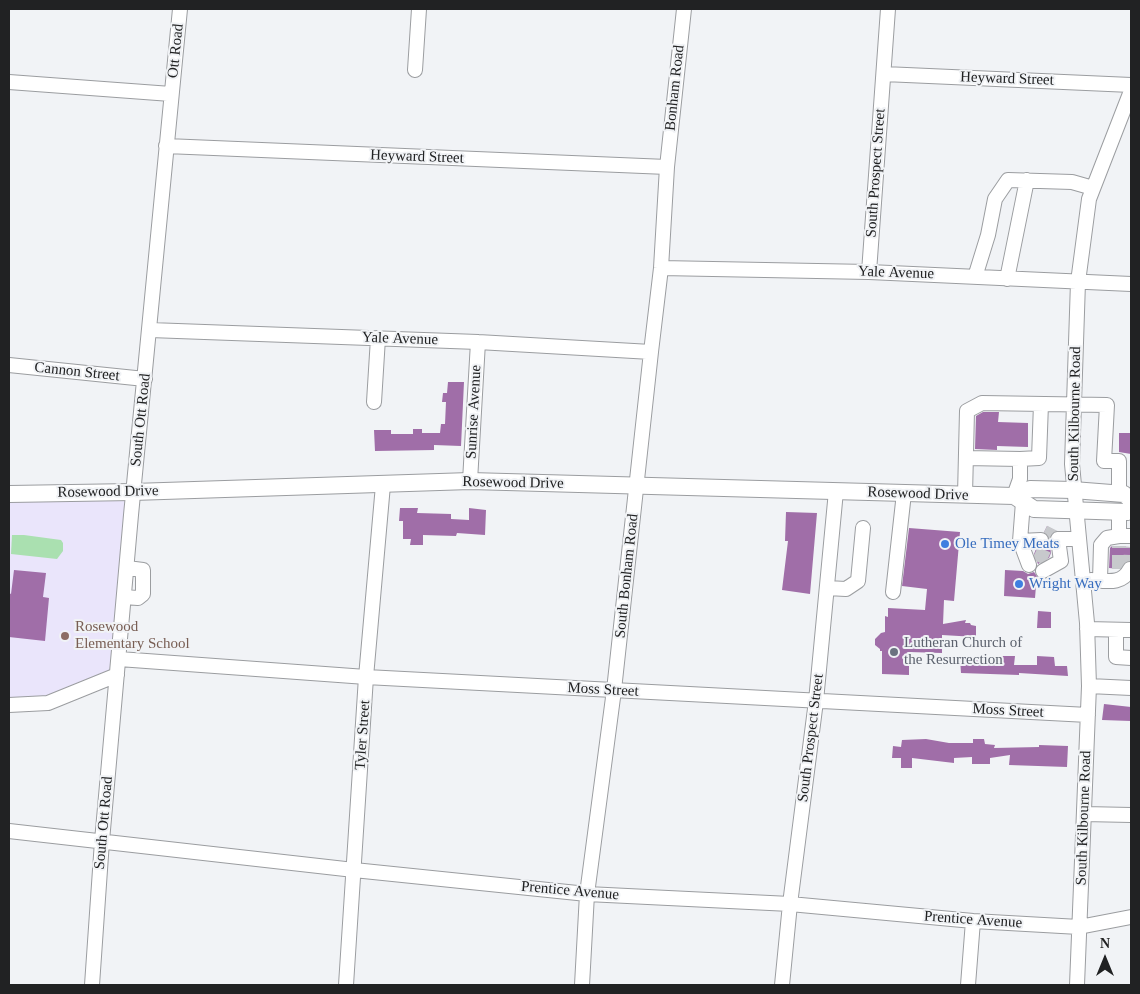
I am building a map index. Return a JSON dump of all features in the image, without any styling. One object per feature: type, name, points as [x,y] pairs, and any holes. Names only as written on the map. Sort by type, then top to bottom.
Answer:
[{"type":"main road","name":"Rosewood Drive","points":[[10,493],[133,492],[470,481],[965,495],[1019,499],[1034,509],[1076,511],[1125,510]]},
{"type":"main road","name":"Rosewood Drive","points":[[1019,499],[1030,489],[1074,490],[1125,497]]},
{"type":"street","name":"Ott Road","points":[[172,94],[180,9]]},
{"type":"street","points":[[415,70],[419,9]]},
{"type":"street","name":"Bonham Road","points":[[667,167],[684,9]]},
{"type":"street","name":"South Prospect Street","points":[[869,272],[888,9]]},
{"type":"street","name":"Heyward Street","points":[[884,74],[1131,85]]},
{"type":"street","points":[[9,82],[172,94]]},
{"type":"street","name":"South Kilbourne Road","points":[[1077,985],[1089,686],[1087,629],[1072,464],[1078,282],[1089,199],[1131,91]]},
{"type":"street","name":"South Ott Road","points":[[92,985],[102,841],[133,492],[172,94]]},
{"type":"street","name":"Heyward Street","points":[[166,146],[667,167]]},
{"type":"street","name":"South Bonham Road","points":[[582,985],[587,894],[614,690],[661,268],[667,167]]},
{"type":"street","points":[[975,277],[988,235],[995,199],[1008,180],[1072,182],[1093,188]]},
{"type":"street","points":[[1007,278],[1027,180]]},
{"type":"street","name":"Yale Avenue","points":[[661,268],[869,272],[1131,284]]},
{"type":"street","name":"Yale Avenue","points":[[150,330],[478,342],[651,352]]},
{"type":"street","points":[[374,402],[378,338]]},
{"type":"street","name":"Sunrise Avenue","points":[[470,481],[478,342]]},
{"type":"street","name":"Cannon Street","points":[[9,365],[145,379]]},
{"type":"street","points":[[965,495],[968,411],[982,403],[1074,404],[1108,405],[1104,461],[1119,461],[1125,497]]},
{"type":"street","points":[[966,458],[1020,460],[1039,458],[1041,404]]},
{"type":"street","points":[[1020,460],[1020,541]]},
{"type":"street","name":"Tyler Street","points":[[346,985],[366,677],[382,485]]},
{"type":"street","name":"South Prospect Street","points":[[782,985],[790,904],[816,701],[836,491]]},
{"type":"street","points":[[892,592],[904,493]]},
{"type":"street","points":[[1100,580],[1101,545],[1108,538],[1125,541],[1125,510]]},
{"type":"street","points":[[827,588],[846,589],[858,581],[863,528]]},
{"type":"street","points":[[1051,564],[1058,539],[1079,539]]},
{"type":"street","points":[[1020,541],[1037,547],[1020,541]]},
{"type":"street","points":[[1051,564],[1054,546]]},
{"type":"street","points":[[1051,564],[1081,560]]},
{"type":"street","points":[[1083,580],[1100,580],[1123,573]]},
{"type":"street","points":[[1087,629],[1131,630]]},
{"type":"street","points":[[1116,630],[1116,658],[1131,658]]},
{"type":"street","name":"Moss Street","points":[[119,659],[366,677],[1088,716]]},
{"type":"street","points":[[9,705],[48,703],[118,675]]},
{"type":"street","points":[[1089,686],[1131,688]]},
{"type":"street","points":[[1084,814],[1131,815]]},
{"type":"street","name":"Prentice Avenue","points":[[9,831],[587,894],[790,904],[973,921],[1079,927],[1131,917]]},
{"type":"street","points":[[968,985],[973,921]]},
{"type":"shaded area","name":"Rosewood Elementary School","points":[[133,492],[117,675],[48,703],[9,705],[9,494]]},
{"type":"green space","points":[[12,535],[61,540],[63,551],[57,559],[11,554]]},
{"type":"building","points":[[448,382],[464,382],[461,446],[434,445],[434,450],[375,451],[374,430],[391,430],[391,434],[413,434],[413,429],[422,429],[422,433],[440,433],[441,424],[445,424],[446,402],[442,402],[443,393],[447,393]]},
{"type":"building","points":[[983,412],[999,412],[998,422],[1028,423],[1028,447],[997,446],[997,450],[975,449],[976,416]]},
{"type":"building","points":[[1119,433],[1131,433],[1131,454],[1119,452]]},
{"type":"building","points":[[400,508],[418,508],[417,513],[451,514],[451,519],[469,520],[469,508],[486,510],[485,535],[457,533],[456,536],[423,535],[423,545],[410,545],[411,539],[403,539],[403,521],[399,521]]},
{"type":"building","points":[[786,512],[817,513],[810,594],[782,590],[788,541],[785,541]]},
{"type":"building","points":[[1047,526],[1056,531],[1050,535],[1049,539],[1044,532]]},
{"type":"building","points":[[909,528],[960,532],[954,601],[944,600],[943,624],[966,620],[965,623],[976,626],[976,637],[942,635],[942,653],[909,652],[909,675],[882,674],[882,651],[875,645],[875,639],[885,632],[885,616],[888,617],[888,608],[925,610],[927,589],[902,586]]},
{"type":"building","points":[[1049,541],[1051,553],[1049,558],[1038,564],[1034,554],[1036,549],[1045,548]]},
{"type":"building","points":[[1112,546],[1131,547],[1131,560],[1126,561],[1120,569],[1109,568],[1110,548]]},
{"type":"building","points":[[14,570],[46,573],[43,597],[49,598],[45,641],[9,637],[9,593],[11,594]]},
{"type":"building","points":[[1005,570],[1023,571],[1028,574],[1034,572],[1039,579],[1035,598],[1004,596]]},
{"type":"building","points":[[1038,611],[1051,612],[1051,628],[1037,628]]},
{"type":"building","points":[[998,656],[1015,656],[1014,665],[1037,665],[1037,656],[1054,657],[1055,666],[1067,666],[1068,676],[1019,673],[1019,675],[961,673],[960,659],[997,659]]},
{"type":"building","points":[[1104,704],[1131,707],[1131,721],[1102,720]]},
{"type":"building","points":[[926,739],[949,743],[973,743],[973,739],[984,739],[985,744],[995,745],[994,748],[1039,747],[1039,745],[1068,746],[1067,767],[1009,765],[1010,755],[990,758],[990,764],[972,764],[972,757],[954,758],[954,763],[912,758],[912,768],[901,768],[901,758],[892,758],[893,746],[901,747],[902,740]]},
{"type":"tunnel","points":[[1044,532],[1058,539]]},
{"type":"tunnel","points":[[1119,546],[1119,569]]},
{"type":"tunnel","points":[[1130,569],[1131,547]]},
{"type":"tunnel","points":[[1035,553],[1048,559]]},
{"type":"place","name":"Ole Timey Meats","points":[[945,544]]},
{"type":"place","name":"Wright Way","points":[[1019,584]]},
{"type":"place","name":"Rosewood Elementary School","points":[[65,636]]},
{"type":"place","name":"Lutheran Church of the Resurrection","points":[[894,652]]}]
